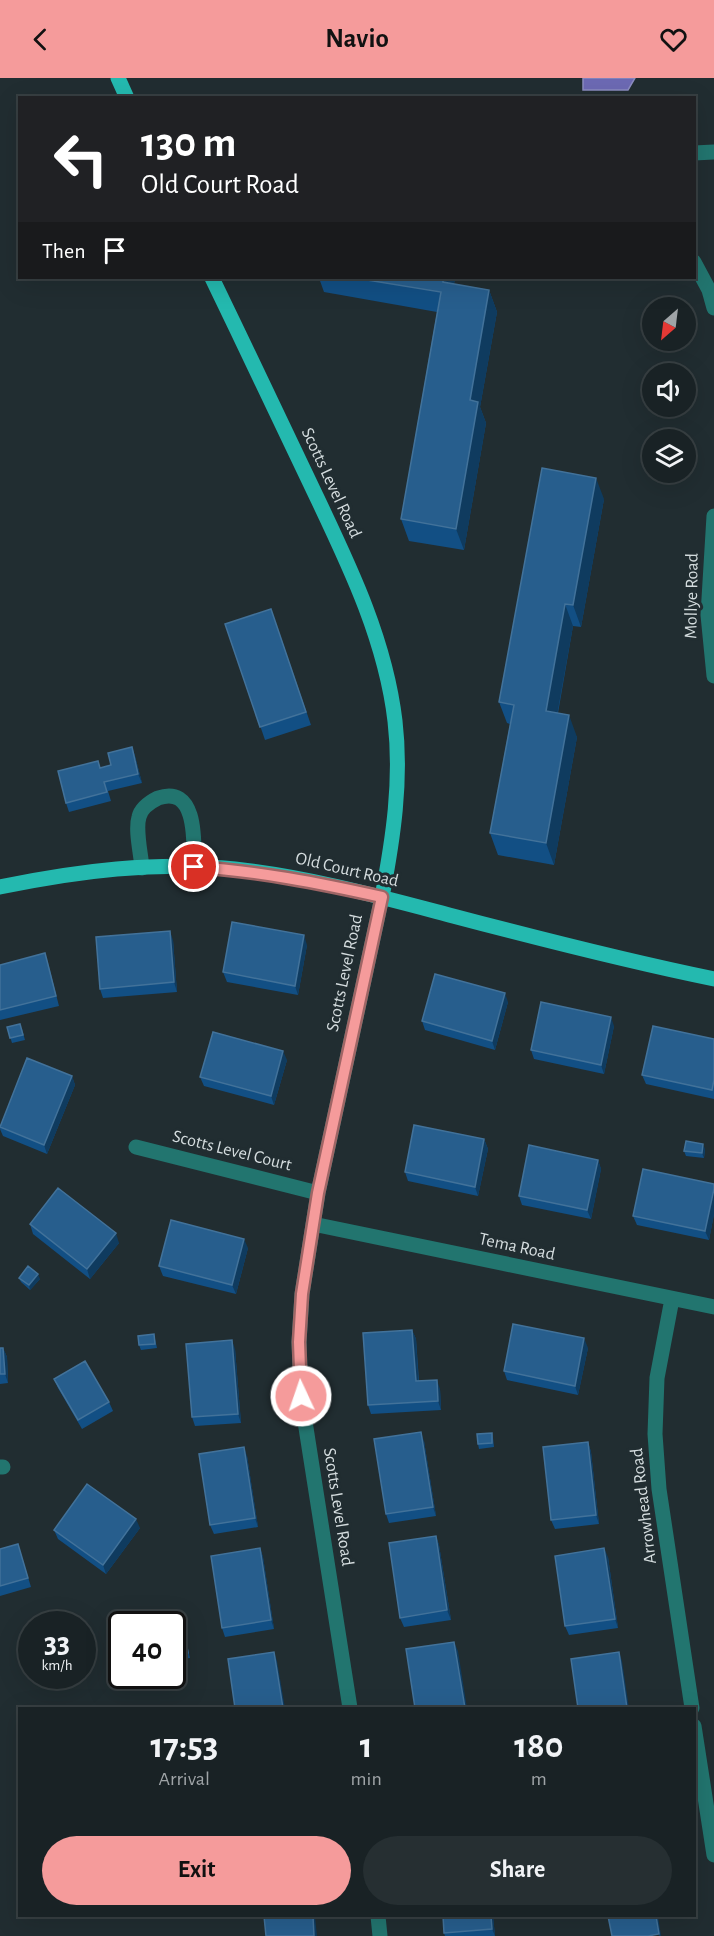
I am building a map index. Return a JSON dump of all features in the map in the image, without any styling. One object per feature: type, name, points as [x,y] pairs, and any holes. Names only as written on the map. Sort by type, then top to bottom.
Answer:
[{"type":"main road","points":[[118,78],[126,96]]},
{"type":"main road","name":"Scotts Level Road","points":[[212,279],[357,586],[390,689],[395,723],[397,777],[392,841],[382,897]]},
{"type":"main road","name":"Old Court Road","points":[[0,887],[50,877],[111,869],[194,867],[234,869],[279,875],[382,897],[582,949],[714,979]]},
{"type":"street","points":[[696,153],[714,152]]},
{"type":"street","points":[[696,266],[709,290],[714,308]]},
{"type":"street","name":"Mollye Road","points":[[714,516],[708,615],[714,676]]},
{"type":"street","points":[[142,868],[138,817],[143,808],[152,801],[173,796],[182,801],[190,812],[194,829],[194,867]]},
{"type":"street","name":"Scotts Level Road","points":[[350,1707],[301,1396],[299,1342],[302,1294],[318,1193],[382,897]]},
{"type":"street","name":"Scotts Level Court","points":[[136,1147],[318,1193]]},
{"type":"street","name":"Tema Road","points":[[313,1224],[714,1307]]},
{"type":"street","name":"Arrowhead Road","points":[[672,1299],[657,1378],[655,1434],[659,1489],[692,1707]]},
{"type":"street","points":[[696,1739],[714,1855]]},
{"type":"street","points":[[378,1917],[380,1936]]},
{"type":"shaded area","points":[[583,78],[635,78],[628,90],[583,90]]},
{"type":"building","points":[[361,279],[443,279],[443,282],[489,290],[470,400],[478,402],[456,529],[401,519],[441,292]]},
{"type":"building","points":[[542,468],[596,478],[573,605],[565,604],[546,711],[569,715],[546,843],[490,833],[514,705],[499,702]]},
{"type":"building","points":[[271,609],[306,712],[260,727],[225,624]]},
{"type":"building","points":[[132,747],[138,774],[104,782],[107,792],[66,803],[58,771],[98,761],[100,768],[111,765],[108,753]]},
{"type":"building","points":[[232,922],[304,935],[295,986],[223,972]]},
{"type":"building","points":[[170,931],[174,982],[100,989],[96,937]]},
{"type":"building","points":[[45,953],[56,996],[0,1010],[0,965]]},
{"type":"building","points":[[435,974],[505,993],[492,1041],[422,1021]]},
{"type":"building","points":[[541,1002],[611,1017],[601,1065],[531,1050]]},
{"type":"building","points":[[20,1024],[23,1035],[10,1038],[7,1027]]},
{"type":"building","points":[[653,1026],[714,1039],[712,1090],[642,1075]]},
{"type":"building","points":[[213,1032],[283,1051],[271,1096],[200,1077]]},
{"type":"building","points":[[27,1058],[72,1076],[44,1145],[0,1127]]},
{"type":"building","points":[[414,1125],[484,1139],[475,1187],[405,1172]]},
{"type":"building","points":[[686,1141],[703,1144],[702,1153],[684,1151]]},
{"type":"building","points":[[529,1145],[598,1160],[587,1210],[519,1196]]},
{"type":"building","points":[[643,1169],[714,1184],[705,1231],[633,1216]]},
{"type":"building","points":[[58,1188],[116,1233],[87,1269],[30,1224]]},
{"type":"building","points":[[171,1220],[244,1239],[232,1285],[159,1266]]},
{"type":"building","points":[[28,1266],[38,1274],[29,1285],[19,1278]]},
{"type":"building","points":[[513,1324],[584,1338],[575,1386],[504,1371]]},
{"type":"building","points":[[412,1330],[416,1381],[437,1380],[438,1401],[368,1405],[363,1333]]},
{"type":"building","points":[[154,1334],[155,1344],[139,1345],[138,1336]]},
{"type":"building","points":[[232,1340],[238,1414],[192,1417],[186,1344]]},
{"type":"building","points":[[0,1348],[3,1348],[5,1374],[0,1374]]},
{"type":"building","points":[[85,1361],[109,1402],[78,1420],[54,1379]]},
{"type":"building","points":[[421,1432],[433,1507],[386,1514],[374,1439]]},
{"type":"building","points":[[492,1433],[492,1443],[478,1444],[477,1434]]},
{"type":"building","points":[[588,1442],[596,1515],[551,1520],[543,1447]]},
{"type":"building","points":[[244,1447],[255,1518],[210,1525],[199,1454]]},
{"type":"building","points":[[87,1484],[136,1519],[103,1565],[54,1530]]},
{"type":"building","points":[[436,1536],[447,1610],[400,1618],[389,1543]]},
{"type":"building","points":[[18,1544],[28,1578],[0,1586],[0,1549]]},
{"type":"building","points":[[260,1548],[271,1620],[222,1628],[211,1556]]},
{"type":"building","points":[[604,1548],[615,1619],[565,1626],[555,1556]]},
{"type":"building","points":[[454,1642],[465,1707],[415,1707],[406,1649]]},
{"type":"building","points":[[274,1652],[283,1707],[235,1707],[228,1659]]},
{"type":"building","points":[[619,1652],[627,1707],[578,1707],[571,1659]]},
{"type":"building","points":[[264,1917],[313,1917],[314,1936],[266,1936]]},
{"type":"building","points":[[443,1917],[491,1917],[492,1929],[444,1933]]},
{"type":"building","points":[[608,1917],[656,1917],[659,1934],[612,1936]]},
{"type":"route","points":[[194,867],[279,875],[382,897],[318,1193],[302,1294],[299,1342],[301,1396]]}]
